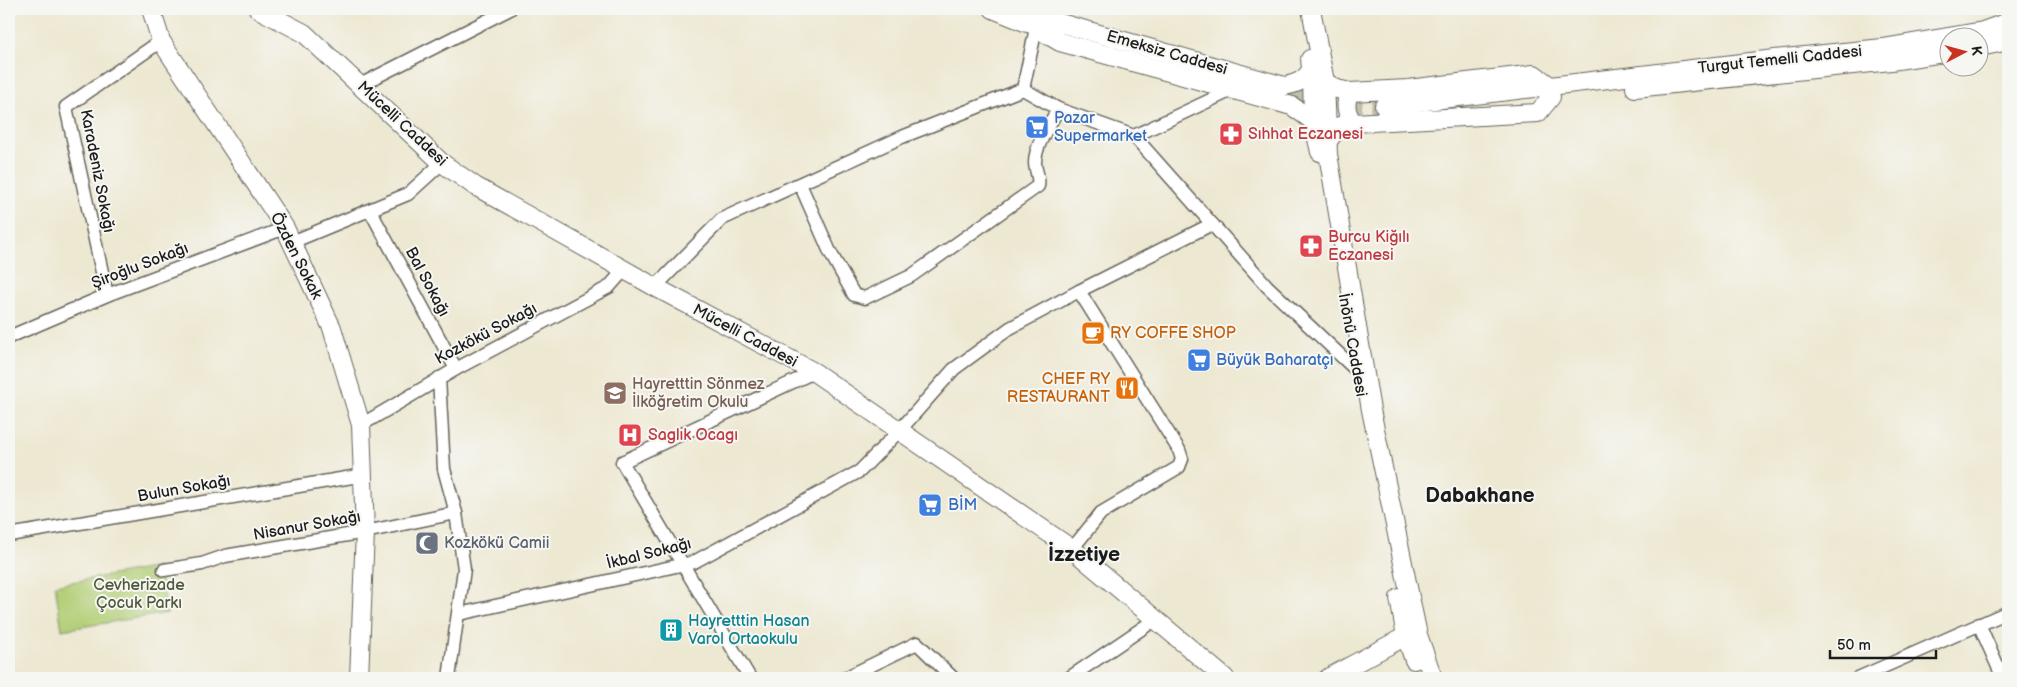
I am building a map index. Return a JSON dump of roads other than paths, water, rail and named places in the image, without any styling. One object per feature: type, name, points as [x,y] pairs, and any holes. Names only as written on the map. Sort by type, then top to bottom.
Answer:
[{"type":"main road","name":"Özden Sokak","points":[[151,9],[161,40],[288,235],[332,328],[361,425],[365,532],[359,678]]},
{"type":"main road","name":"Mücelli Caddesi","points":[[258,9],[304,33],[442,162],[475,186],[624,270],[814,372],[1072,549],[1226,678]]},
{"type":"main road","name":"Emeksiz Caddesi","points":[[993,9],[1017,18],[1060,42],[1234,89],[1267,90],[1296,84],[1306,78],[1311,70]]},
{"type":"main road","name":"İnönü Caddesi","points":[[1302,9],[1311,70],[1313,121],[1322,163],[1356,370],[1420,678]]},
{"type":"main road","points":[[1311,9],[1325,82],[1328,154],[1371,410],[1412,635],[1433,678]]},
{"type":"main road","name":"Emeksiz Caddesi","points":[[1017,18],[1053,21],[1267,90],[1313,121]]},
{"type":"main road","name":"Turgut Temelli Caddesi","points":[[1940,53],[1881,62],[1384,106],[1550,91],[1882,48],[1983,31],[2008,22]]},
{"type":"main road","name":"Emeksiz Caddesi","points":[[1036,28],[1087,44],[1267,90]]},
{"type":"main road","points":[[1990,45],[2008,41]]},
{"type":"main road","points":[[1325,82],[1337,89],[1350,92],[1408,89],[1534,74],[1550,91],[1538,113],[1353,123],[1339,126],[1328,141]]},
{"type":"main road","points":[[1350,92],[1345,105],[1353,123]]},
{"type":"main road","points":[[1328,678],[1412,635]]},
{"type":"street","points":[[360,85],[510,9]]},
{"type":"street","points":[[1023,89],[1036,28]]},
{"type":"street","name":"Karadeniz Sokağı","points":[[107,295],[66,107],[161,40]]},
{"type":"street","points":[[1023,89],[1058,109],[1134,136],[1267,286],[1356,370]]},
{"type":"street","points":[[655,287],[722,219],[902,137],[1023,89]]},
{"type":"street","points":[[1134,136],[1234,89]]},
{"type":"street","points":[[800,184],[830,252],[854,295],[865,298],[911,276],[1038,186],[1039,178],[1035,164],[1036,152],[1058,109]]},
{"type":"street","name":"Şiroğlu Sokağı","points":[[9,337],[107,295],[370,210],[408,194],[442,162]]},
{"type":"street","name":"Bal Sokağı","points":[[370,210],[456,369]]},
{"type":"street","name":"İkbal Sokağı","points":[[460,614],[694,562],[860,471],[900,430],[954,369],[1010,328],[1212,224]]},
{"type":"street","name":"Kozkökü Sokağı","points":[[361,425],[439,378],[610,287],[624,270]]},
{"type":"street","points":[[1072,549],[1101,513],[1179,467],[1182,459],[1079,291]]},
{"type":"street","points":[[750,678],[622,462],[814,372]]},
{"type":"street","points":[[439,378],[444,469],[456,514],[464,569],[460,614],[449,678]]},
{"type":"street","name":"Bulun Sokağı","points":[[9,535],[364,475]]},
{"type":"street","name":"Nisanur Sokağı","points":[[164,570],[202,564],[225,556],[456,514]]},
{"type":"street","points":[[1858,678],[2008,612]]},
{"type":"street","points":[[1070,678],[1156,620]]},
{"type":"street","points":[[1979,624],[2003,678]]},
{"type":"street","points":[[845,678],[917,643],[953,678]]},
{"type":"tunnel","points":[[1265,89],[1280,94],[1384,106]]},
{"type":"place","name":"Pazar Supermarket","points":[[1037,127]]},
{"type":"place","name":"Sıhhat Eczanesi","points":[[1231,134]]},
{"type":"place","name":"Burcu Kiğılı Eczanesi","points":[[1311,246]]},
{"type":"place","name":"RY COFFE SHOP","points":[[1093,333]]},
{"type":"place","name":"Büyük Baharatçı","points":[[1199,360]]},
{"type":"place","name":"CHEF RY RESTAURANT","points":[[1127,388]]},
{"type":"place","name":"Hayretttin Sönmez İlköğretim Okulu","points":[[615,393]]},
{"type":"place","name":"Saglık Ocagı","points":[[630,435]]},
{"type":"place","name":"BİM","points":[[930,505]]},
{"type":"place","name":"Kozkökü Camii","points":[[427,543]]},
{"type":"place","name":"Hayretttin Hasan Varol Ortaokulu","points":[[671,630]]},
{"type":"district","name":"Dabakhane","points":[[1480,495]]},
{"type":"district","name":"İzzetiye","points":[[1084,554]]},
{"type":"park label","name":"Cevherizade Çocuk Parkı","points":[[139,594]]}]
